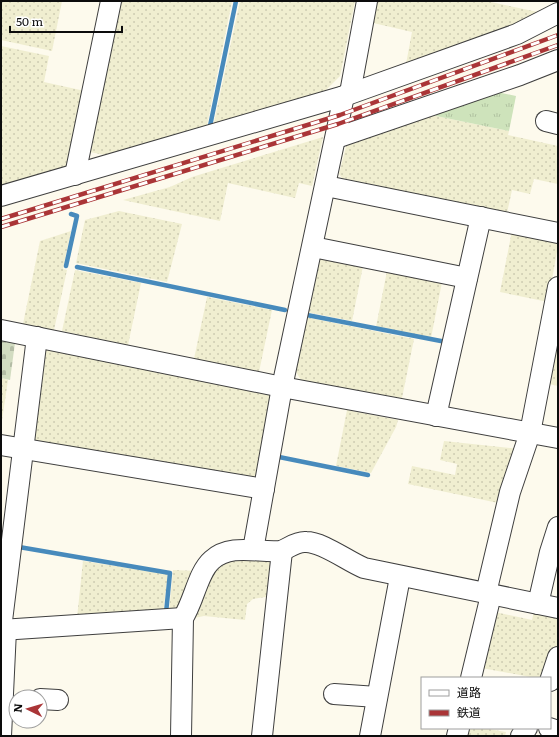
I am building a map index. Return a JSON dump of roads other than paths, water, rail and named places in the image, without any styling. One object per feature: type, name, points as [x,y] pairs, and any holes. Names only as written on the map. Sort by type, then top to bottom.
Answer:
[{"type":"street","points":[[75,175],[111,1]]},
{"type":"street","points":[[253,550],[282,387],[367,1]]},
{"type":"street","points":[[1,196],[347,94],[517,34],[558,13]]},
{"type":"street","points":[[336,138],[520,75],[558,60]]},
{"type":"street","points":[[326,186],[558,233]]},
{"type":"street","points":[[436,416],[481,217]]},
{"type":"street","points":[[312,247],[467,278]]},
{"type":"street","points":[[471,677],[510,492],[530,433],[558,287]]},
{"type":"street","points":[[1,330],[282,387],[558,438]]},
{"type":"street","points":[[9,689],[3,629],[22,448],[36,337]]},
{"type":"street","points":[[1,445],[264,489]]},
{"type":"street","points":[[538,604],[550,552],[558,527]]},
{"type":"street","points":[[181,736],[183,618],[191,606],[204,571],[211,560],[221,554],[253,550],[282,551],[290,545],[305,542],[324,546],[345,560],[364,568],[400,577],[558,608]]},
{"type":"street","points":[[262,736],[282,551]]},
{"type":"street","points":[[370,736],[400,577]]},
{"type":"street","points":[[3,629],[183,618]]},
{"type":"street","points":[[551,678],[558,657]]},
{"type":"street","points":[[334,694],[377,697]]},
{"type":"street","points":[[1,736],[8,706]]},
{"type":"waterway","points":[[210,126],[236,1]]},
{"type":"waterway","points":[[66,266],[77,216],[71,214]]},
{"type":"waterway","points":[[77,267],[285,310]]},
{"type":"waterway","points":[[307,315],[446,342]]},
{"type":"waterway","points":[[279,457],[368,475]]},
{"type":"waterway","points":[[19,543],[19,547],[170,573],[166,613]]},
{"type":"railway","points":[[1,219],[340,115],[558,35]]},
{"type":"railway","points":[[1,227],[338,124],[558,45]]}]
